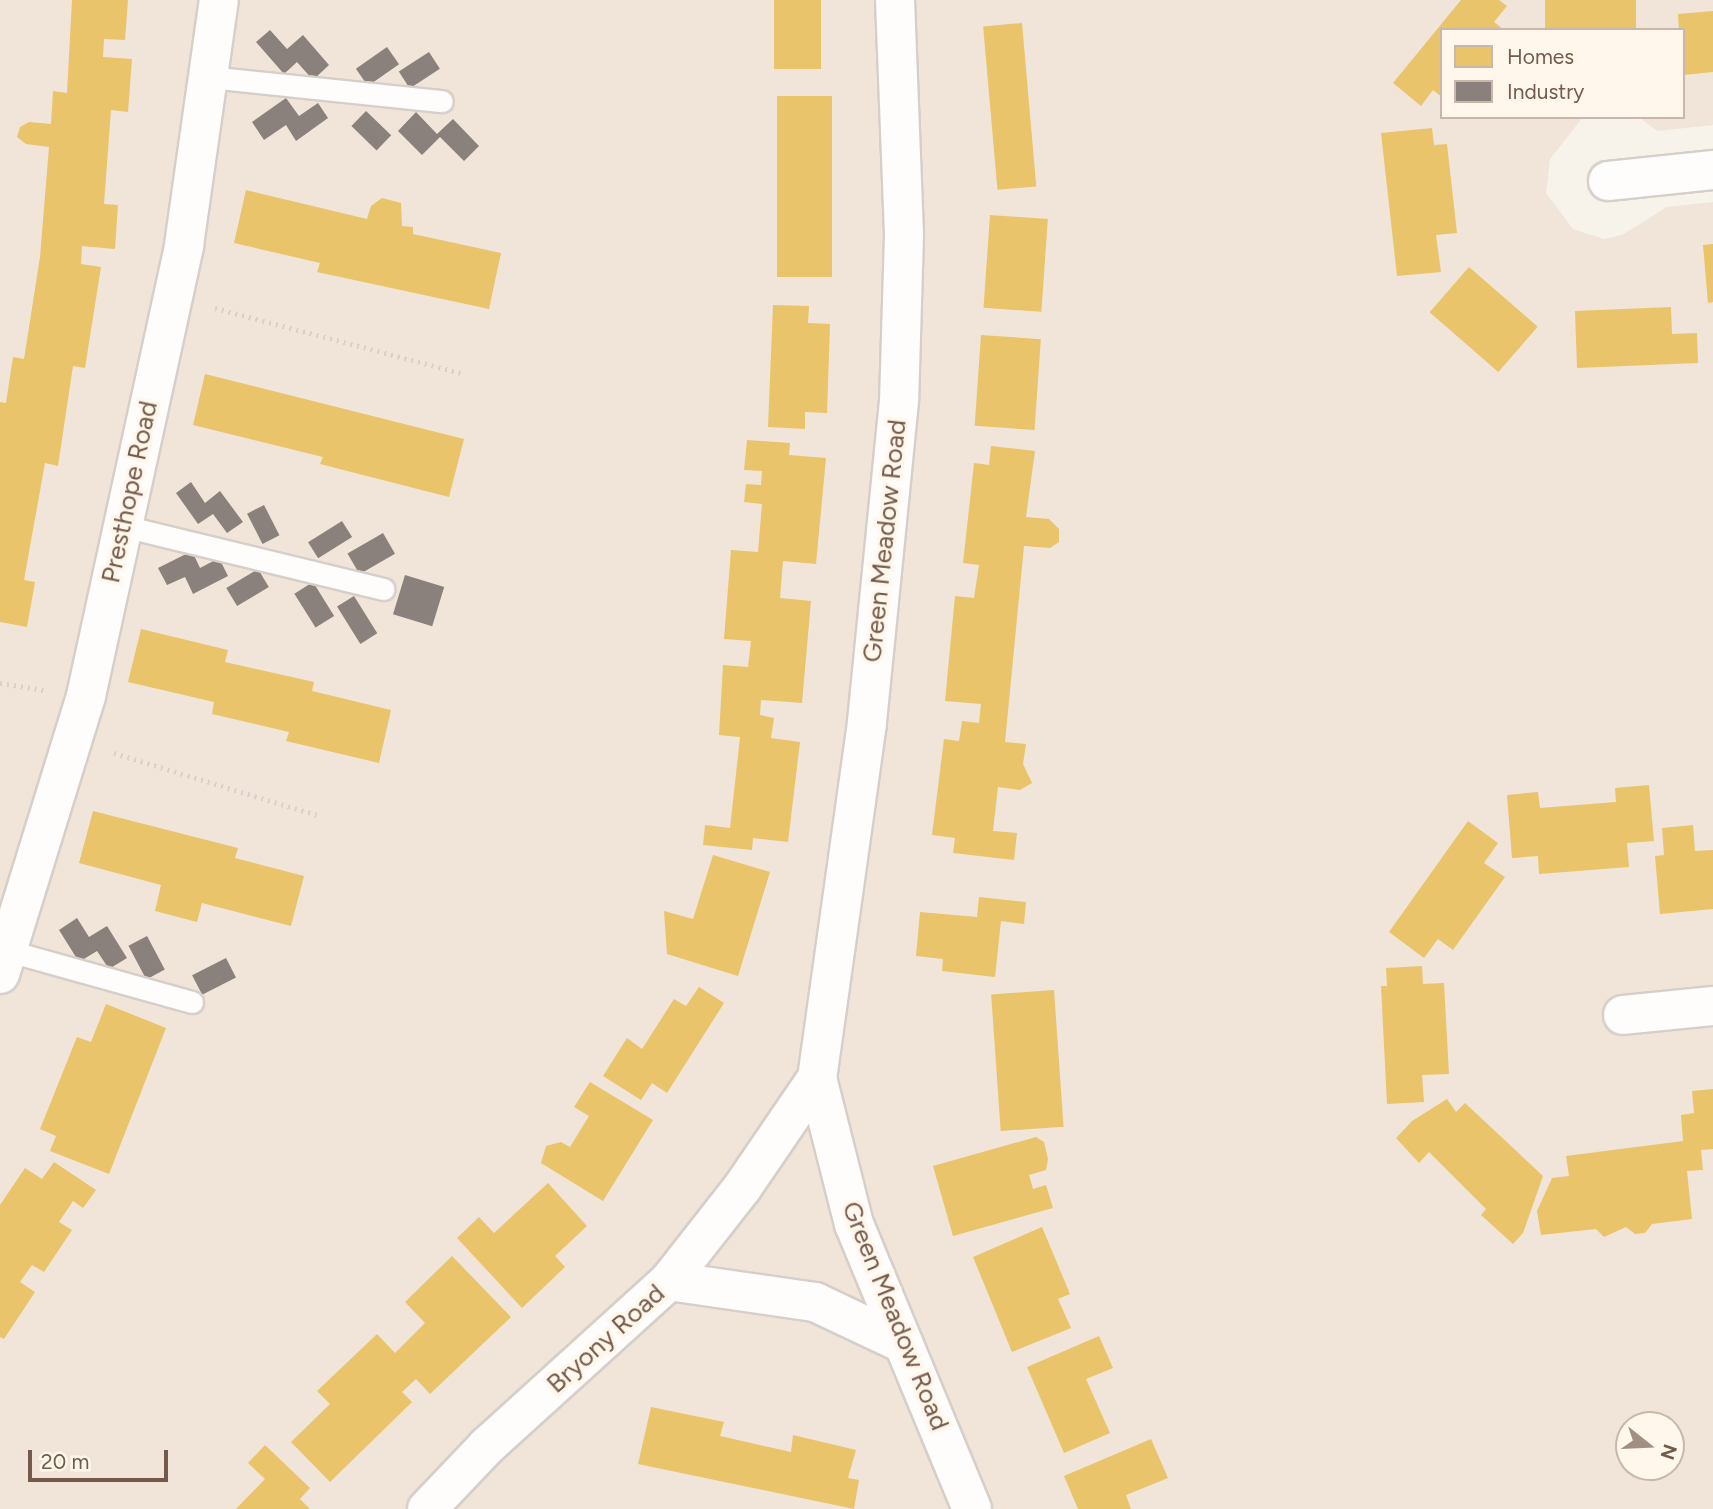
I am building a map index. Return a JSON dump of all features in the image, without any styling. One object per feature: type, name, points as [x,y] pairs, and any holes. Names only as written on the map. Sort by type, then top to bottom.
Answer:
[{"type":"street","name":"Presthope Road","points":[[4,962],[72,740],[123,526],[184,245],[219,0]]},
{"type":"street","name":"Green Meadow Road","points":[[895,0],[904,235],[899,401],[867,723],[817,1078],[853,1224],[972,1509]]},
{"type":"street","points":[[1608,181],[1713,170]]},
{"type":"street","points":[[1623,1015],[1713,1006]]},
{"type":"street","name":"Green Meadow Road","points":[[669,1281],[742,1188],[817,1078]]},
{"type":"street","name":"Bryony Road","points":[[427,1509],[487,1446],[669,1281],[815,1302],[904,1344]]},
{"type":"lane","points":[[208,77],[442,102]]},
{"type":"lane","points":[[123,526],[384,589]]},
{"type":"lane","points":[[4,962],[192,1002]]},
{"type":"path","points":[[173,297],[465,374]]},
{"type":"path","points":[[72,740],[317,815]]},
{"type":"shaded area","points":[[0,0],[1713,0],[1713,125],[1657,131],[1642,119],[1685,119],[1685,28],[1440,28],[1440,119],[1581,119],[1550,159],[1546,193],[1573,229],[1604,239],[1622,235],[1667,207],[1713,202],[1713,1509],[0,1509]]},
{"type":"building: Homes","points":[[72,0],[128,0],[125,40],[104,39],[103,57],[132,59],[128,112],[111,110],[104,204],[118,205],[115,249],[82,246],[81,264],[101,267],[85,368],[73,366],[58,466],[45,463],[24,580],[35,582],[27,627],[0,622],[0,402],[6,403],[13,357],[24,359],[40,257],[49,147],[26,144],[17,137],[20,127],[29,122],[51,124],[53,91],[67,93]]},
{"type":"building: Homes","points":[[774,0],[821,0],[821,69],[774,69]]},
{"type":"building: Homes","points":[[1461,0],[1499,0],[1507,6],[1494,22],[1502,28],[1440,28],[1440,95],[1433,90],[1421,106],[1393,83]]},
{"type":"building: Homes","points":[[1545,0],[1636,0],[1636,28],[1545,28]]},
{"type":"building: Homes","points":[[1713,11],[1713,72],[1685,75],[1685,28],[1679,28],[1678,14]]},
{"type":"building: Homes","points":[[1022,23],[1036,186],[997,190],[983,26]]},
{"type":"building: Homes","points":[[777,96],[832,96],[832,277],[777,277]]},
{"type":"building: Homes","points":[[1432,128],[1434,145],[1447,144],[1457,233],[1436,235],[1441,272],[1397,276],[1381,133]]},
{"type":"building: Homes","points":[[246,190],[367,219],[371,206],[382,198],[401,203],[402,226],[413,227],[413,234],[501,253],[489,309],[317,272],[320,263],[234,243]]},
{"type":"building: Homes","points":[[990,215],[1048,219],[1041,312],[984,308]]},
{"type":"building: Homes","points":[[1713,244],[1713,302],[1708,303],[1703,245]]},
{"type":"building: Homes","points":[[1469,267],[1538,327],[1498,372],[1430,312]]},
{"type":"building: Homes","points":[[773,305],[809,306],[808,323],[830,324],[827,413],[805,412],[805,429],[768,427]]},
{"type":"building: Homes","points":[[1671,307],[1672,334],[1697,333],[1698,363],[1577,368],[1575,311]]},
{"type":"building: Homes","points":[[981,335],[1041,339],[1035,430],[975,426]]},
{"type":"building: Homes","points":[[205,374],[464,439],[449,497],[320,464],[323,457],[193,425]]},
{"type":"building: Homes","points":[[747,440],[790,443],[789,455],[826,458],[816,564],[783,561],[780,598],[811,601],[802,703],[761,700],[760,715],[774,718],[771,738],[800,742],[788,842],[753,838],[752,850],[703,845],[705,825],[730,828],[740,737],[719,735],[723,665],[748,667],[751,641],[724,639],[731,550],[758,552],[762,504],[744,502],[746,484],[761,485],[762,471],[744,470]]},
{"type":"building: Homes","points":[[991,446],[1035,451],[1026,517],[1049,519],[1059,529],[1059,542],[1050,548],[1024,546],[1005,742],[1026,744],[1023,764],[1032,783],[1020,790],[998,787],[993,831],[1017,833],[1014,860],[953,853],[955,838],[932,835],[944,739],[959,741],[962,721],[979,723],[981,704],[945,701],[955,596],[974,598],[979,565],[963,563],[974,463],[989,465]]},
{"type":"building: Homes","points":[[141,629],[228,650],[225,662],[314,682],[312,691],[391,710],[379,763],[286,741],[289,732],[212,714],[214,702],[128,682]]},
{"type":"building: Homes","points":[[1649,785],[1654,841],[1627,843],[1629,867],[1539,874],[1538,856],[1512,858],[1507,795],[1538,792],[1540,808],[1616,802],[1615,788]]},
{"type":"building: Homes","points":[[93,811],[238,848],[235,858],[304,876],[291,926],[202,903],[197,922],[155,911],[161,885],[79,863]]},
{"type":"building: Homes","points":[[1468,821],[1498,843],[1484,863],[1505,877],[1453,950],[1438,939],[1424,958],[1389,932]]},
{"type":"building: Homes","points":[[1693,825],[1695,851],[1713,850],[1713,909],[1660,914],[1655,856],[1664,855],[1662,828]]},
{"type":"building: Homes","points":[[713,855],[770,872],[738,976],[667,954],[664,911],[693,919]]},
{"type":"building: Homes","points":[[979,897],[1026,902],[1024,924],[1001,921],[995,977],[942,971],[943,959],[916,956],[920,912],[977,917]]},
{"type":"building: Homes","points":[[1422,966],[1423,984],[1444,983],[1449,1074],[1422,1075],[1424,1102],[1387,1104],[1381,986],[1387,986],[1386,968]]},
{"type":"building: Homes","points":[[699,987],[724,1003],[667,1093],[652,1083],[641,1100],[603,1076],[627,1038],[642,1049],[674,999],[686,1006]]},
{"type":"building: Homes","points":[[1054,990],[1064,1127],[1001,1131],[991,994]]},
{"type":"building: Homes","points":[[106,1004],[166,1028],[109,1174],[50,1151],[56,1136],[40,1129],[77,1037],[91,1042]]},
{"type":"building: Homes","points":[[590,1082],[653,1120],[603,1201],[541,1163],[546,1146],[561,1142],[570,1147],[589,1116],[574,1107]]},
{"type":"building: Homes","points":[[1713,1089],[1713,1149],[1701,1150],[1703,1170],[1687,1171],[1692,1219],[1652,1224],[1645,1233],[1635,1234],[1626,1227],[1604,1237],[1596,1229],[1541,1235],[1537,1211],[1552,1178],[1569,1176],[1566,1156],[1683,1141],[1681,1115],[1694,1113],[1692,1091]]},
{"type":"building: Homes","points":[[1447,1099],[1456,1112],[1465,1103],[1543,1176],[1523,1233],[1513,1244],[1481,1215],[1486,1209],[1429,1152],[1419,1163],[1396,1138],[1412,1121]]},
{"type":"building: Homes","points":[[1036,1137],[1044,1142],[1048,1159],[1046,1170],[1029,1175],[1033,1189],[1046,1185],[1053,1208],[953,1236],[933,1166]]},
{"type":"building: Homes","points":[[54,1162],[96,1190],[83,1208],[73,1201],[59,1222],[72,1230],[44,1272],[32,1265],[20,1282],[35,1292],[4,1339],[0,1337],[0,1205],[25,1168],[42,1179]]},
{"type":"building: Homes","points":[[548,1183],[587,1226],[555,1256],[565,1267],[522,1308],[457,1238],[479,1217],[494,1233]]},
{"type":"building: Homes","points":[[1042,1227],[1070,1294],[1058,1299],[1071,1328],[1012,1352],[973,1257]]},
{"type":"building: Homes","points":[[452,1256],[511,1317],[430,1394],[416,1379],[402,1392],[412,1402],[330,1482],[291,1442],[330,1404],[317,1391],[377,1334],[395,1353],[425,1323],[405,1302]]},
{"type":"building: Homes","points":[[1099,1336],[1113,1368],[1086,1379],[1110,1433],[1064,1453],[1027,1367]]},
{"type":"building: Homes","points":[[651,1407],[724,1422],[720,1436],[791,1452],[793,1435],[856,1450],[848,1478],[859,1480],[854,1509],[638,1464]]},
{"type":"building: Homes","points":[[1151,1439],[1168,1478],[1126,1495],[1131,1509],[1078,1509],[1064,1476]]},
{"type":"building: Homes","points":[[265,1445],[310,1488],[300,1499],[310,1509],[236,1509],[265,1479],[248,1463]]},
{"type":"building: Industry","points":[[270,30],[287,49],[303,35],[329,65],[313,80],[297,62],[284,74],[256,42]]},
{"type":"building: Industry","points":[[387,47],[399,64],[368,86],[356,69]]},
{"type":"building: Industry","points":[[429,52],[440,69],[410,88],[399,72]]},
{"type":"building: Industry","points":[[286,98],[299,116],[318,103],[328,118],[296,141],[286,125],[264,140],[252,122]]},
{"type":"building: Industry","points":[[366,111],[391,135],[377,150],[351,126]]},
{"type":"building: Industry","points":[[416,112],[437,134],[453,119],[479,146],[464,161],[440,137],[422,155],[398,131]]},
{"type":"building: Industry","points":[[191,482],[205,503],[220,491],[243,522],[227,533],[213,514],[198,524],[176,493]]},
{"type":"building: Industry","points":[[264,505],[279,535],[263,544],[247,514]]},
{"type":"building: Industry","points":[[342,521],[352,537],[318,558],[308,542]]},
{"type":"building: Industry","points":[[383,533],[395,554],[359,574],[347,554]]},
{"type":"building: Industry","points":[[192,551],[200,568],[219,558],[228,576],[193,594],[185,577],[167,585],[158,568]]},
{"type":"building: Industry","points":[[258,569],[269,587],[237,606],[226,588]]},
{"type":"building: Industry","points":[[405,575],[444,587],[432,626],[393,614]]},
{"type":"building: Industry","points":[[313,582],[334,616],[316,628],[294,594]]},
{"type":"building: Industry","points":[[354,596],[377,633],[360,644],[337,607]]},
{"type":"building: Industry","points":[[77,918],[89,937],[107,926],[127,958],[109,969],[97,951],[79,962],[59,930]]},
{"type":"building: Industry","points":[[147,936],[165,970],[146,979],[128,946]]},
{"type":"building: Industry","points":[[226,958],[236,978],[202,995],[192,975]]}]
